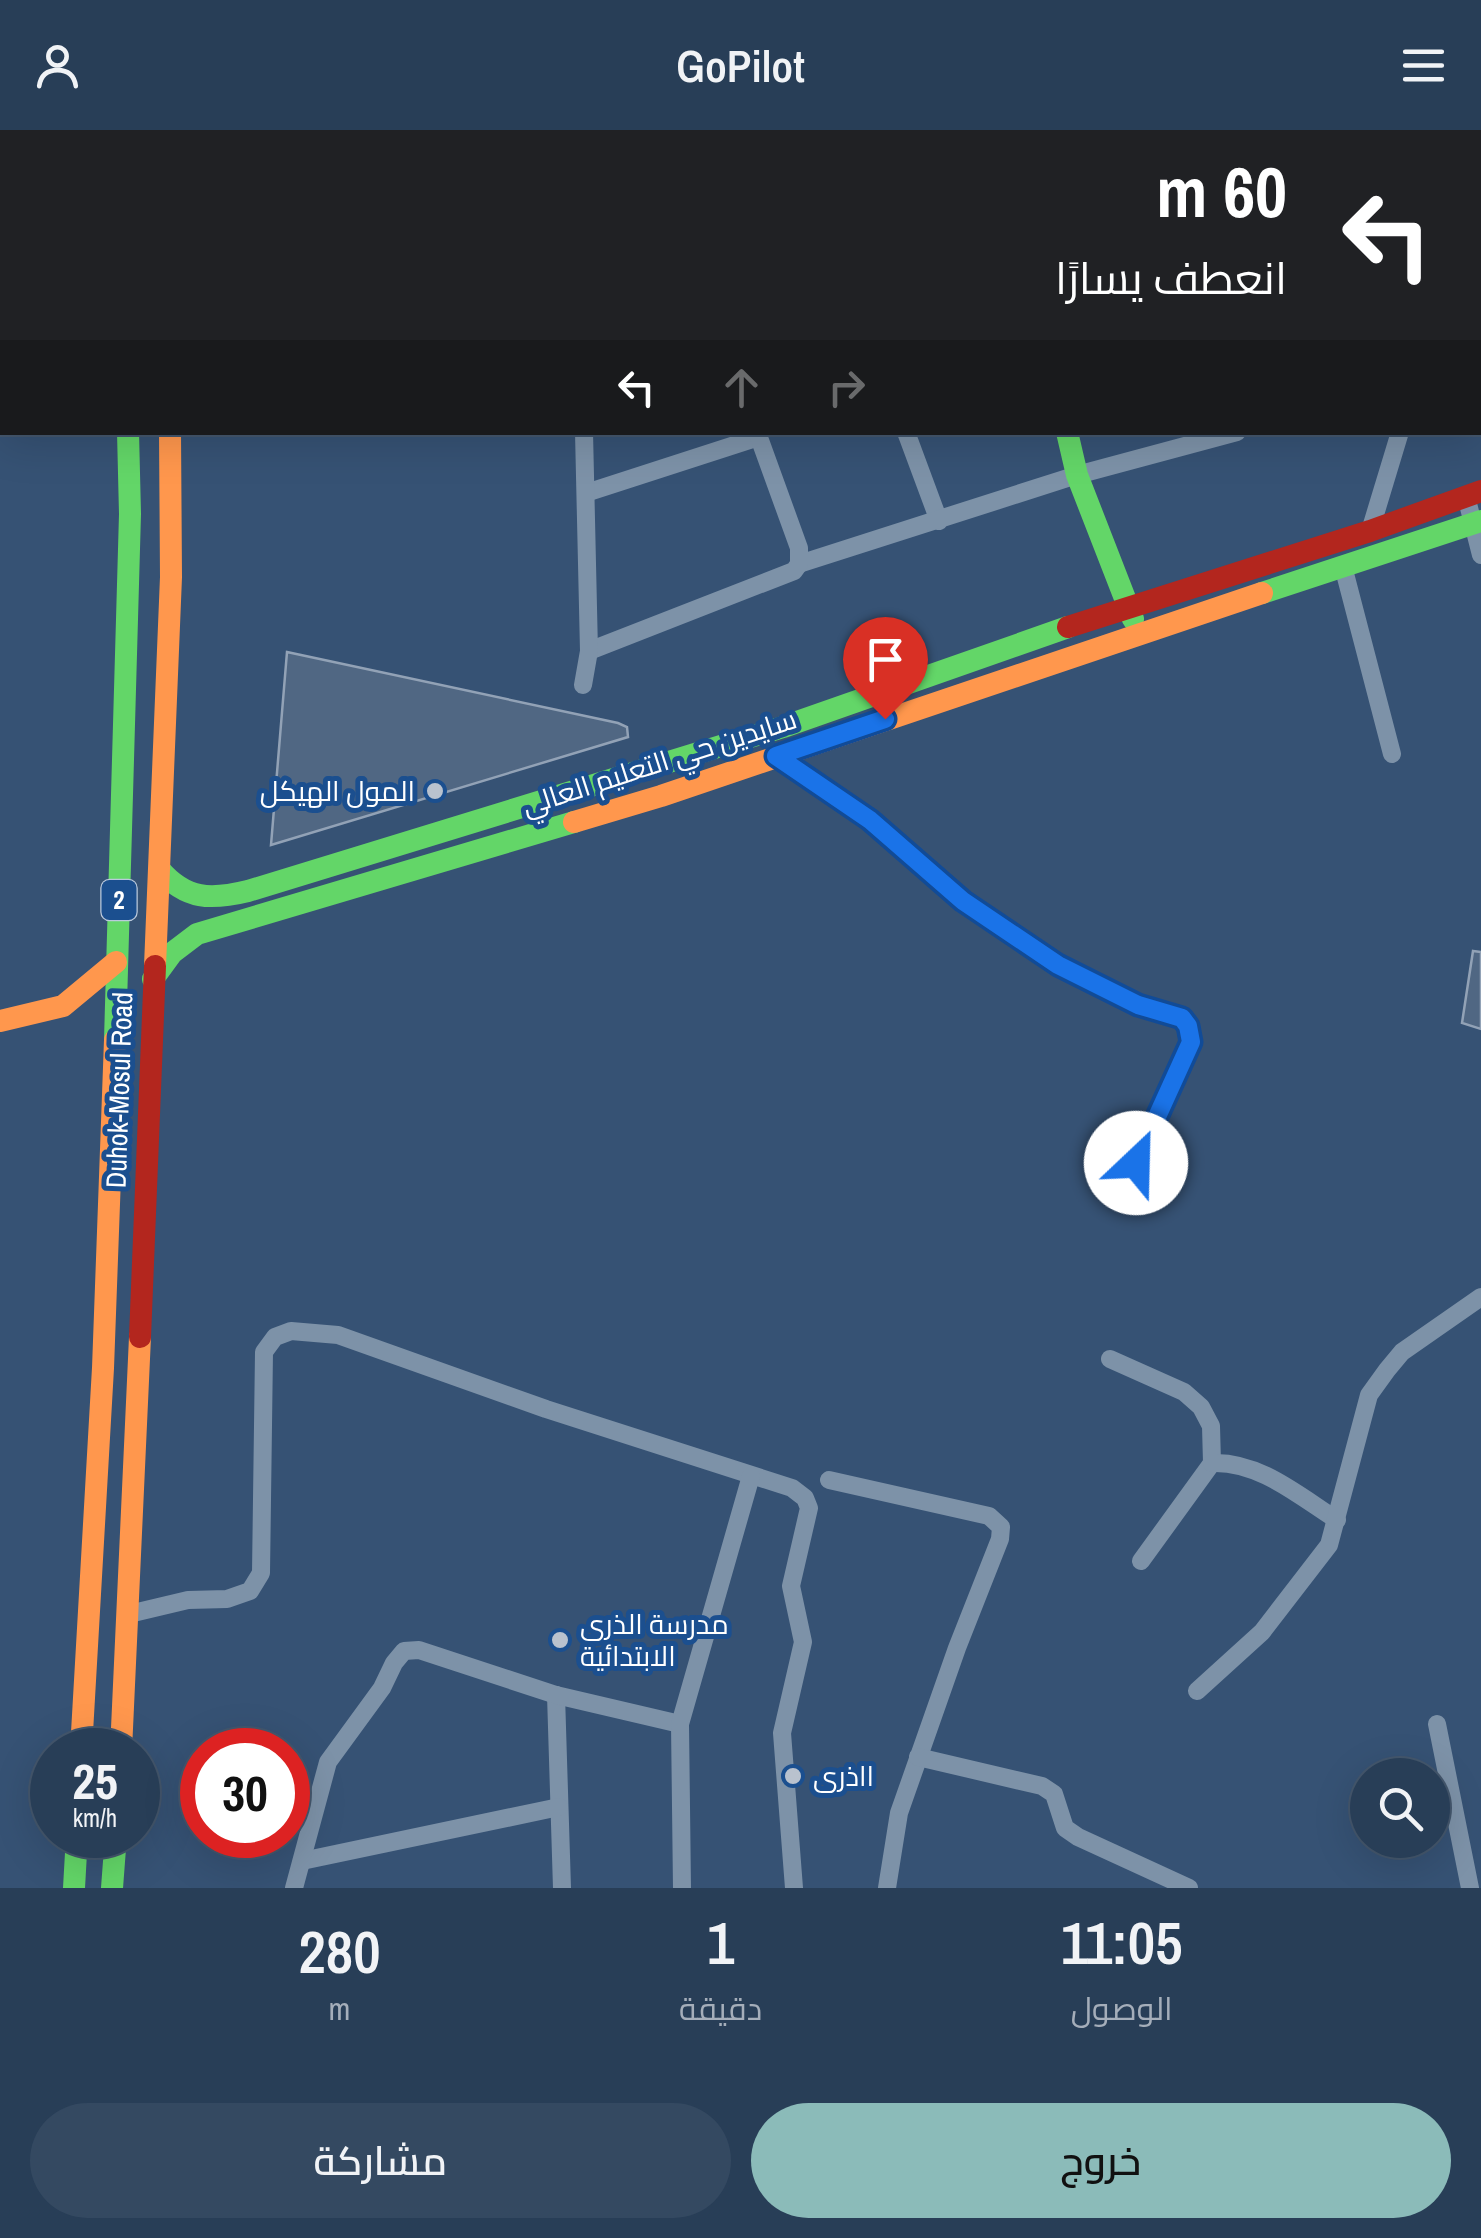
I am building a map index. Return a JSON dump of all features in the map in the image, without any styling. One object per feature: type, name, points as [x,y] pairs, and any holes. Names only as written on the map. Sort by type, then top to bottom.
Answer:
[{"type":"main road","name":"Duhok-Mosul Road","points":[[82,1728],[102,1368],[130,514],[128,435]]},
{"type":"main road","name":"Duhok-Mosul Road","points":[[122,1728],[171,576],[170,435]]},
{"type":"main road","points":[[1068,435],[1076,475],[1138,633]]},
{"type":"main road","name":"سايدين حي التعليم العالي","points":[[160,870],[179,891],[208,899],[263,888],[783,727],[1128,606],[1370,531],[1473,493]]},
{"type":"main road","name":"سايدين حي التعليم العالي","points":[[153,979],[162,960],[197,934],[661,796],[1477,522]]},
{"type":"main road","points":[[0,1020],[63,1006],[116,962]]},
{"type":"main road","points":[[74,1888],[76,1858]]},
{"type":"main road","points":[[112,1888],[114,1858]]},
{"type":"street","points":[[584,435],[589,651],[584,685]]},
{"type":"street","points":[[586,493],[756,435],[799,548],[799,564],[794,571],[589,651]]},
{"type":"street","points":[[907,435],[939,521]]},
{"type":"street","points":[[1370,531],[1399,435]]},
{"type":"street","points":[[799,564],[1076,475],[1215,436]]},
{"type":"street","points":[[1473,493],[1481,556]]},
{"type":"street","points":[[1343,566],[1392,754]]},
{"type":"street","points":[[776,756],[870,820],[963,901],[1058,965],[1138,1005],[1182,1018],[1191,1042],[1136,1163]]},
{"type":"street","points":[[1197,1691],[1262,1632],[1328,1545],[1369,1395],[1402,1352],[1481,1298]]},
{"type":"street","points":[[129,1614],[188,1600],[227,1599],[250,1591],[261,1573],[264,1352],[275,1337],[292,1331],[338,1335],[546,1409],[792,1488],[809,1508],[791,1586],[803,1642],[782,1733],[794,1888]]},
{"type":"street","points":[[1110,1359],[1184,1392],[1201,1407],[1211,1426],[1212,1463],[1141,1561]]},
{"type":"street","points":[[1212,1463],[1243,1466],[1263,1474],[1337,1520]]},
{"type":"street","points":[[682,1888],[680,1724],[751,1476]]},
{"type":"street","points":[[828,1480],[990,1516],[1001,1527],[1000,1539],[898,1813],[887,1888]]},
{"type":"street","points":[[294,1888],[328,1762],[404,1651],[419,1650],[556,1694],[680,1724]]},
{"type":"street","points":[[556,1694],[562,1888]]},
{"type":"street","points":[[1436,1724],[1470,1888]]},
{"type":"street","points":[[918,1757],[1042,1786],[1054,1794],[1065,1828],[1189,1888]]},
{"type":"street","points":[[302,1861],[559,1808]]},
{"type":"building","points":[[287,652],[618,723],[627,727],[628,737],[271,845]]},
{"type":"building","points":[[1473,951],[1481,952],[1481,1029],[1462,1023]]},
{"type":"traffic: fast","points":[[115,1040],[130,514],[128,435]]},
{"type":"traffic: fast","points":[[1068,435],[1077,475],[1133,619]]},
{"type":"traffic: fast","points":[[1262,593],[1481,521]]},
{"type":"traffic: fast","points":[[160,870],[180,887],[200,895],[248,891],[783,727],[1068,627]]},
{"type":"traffic: fast","points":[[153,979],[172,953],[197,934],[574,822]]},
{"type":"traffic: fast","points":[[74,1888],[76,1858]]},
{"type":"traffic: fast","points":[[112,1888],[114,1858]]},
{"type":"traffic: slow","points":[[155,966],[171,577],[170,435]]},
{"type":"traffic: slow","points":[[574,822],[1262,593]]},
{"type":"traffic: slow","points":[[0,1021],[63,1006],[116,962]]},
{"type":"traffic: slow","points":[[82,1728],[103,1368],[115,1040]]},
{"type":"traffic: slow","points":[[122,1728],[140,1337]]},
{"type":"traffic: jam","points":[[1068,627],[1370,531],[1481,491]]},
{"type":"traffic: jam","points":[[140,1337],[155,966]]},
{"type":"place","name":"المول الهيكل","points":[[435,791]]},
{"type":"place","name":"مدرسة الذرى الابتدائية","points":[[560,1640]]},
{"type":"place","name":"ااذرى","points":[[793,1776]]},
{"type":"route","points":[[885,719],[776,756],[870,820],[963,901],[1058,965],[1138,1005],[1182,1018],[1191,1042],[1136,1163]]}]
